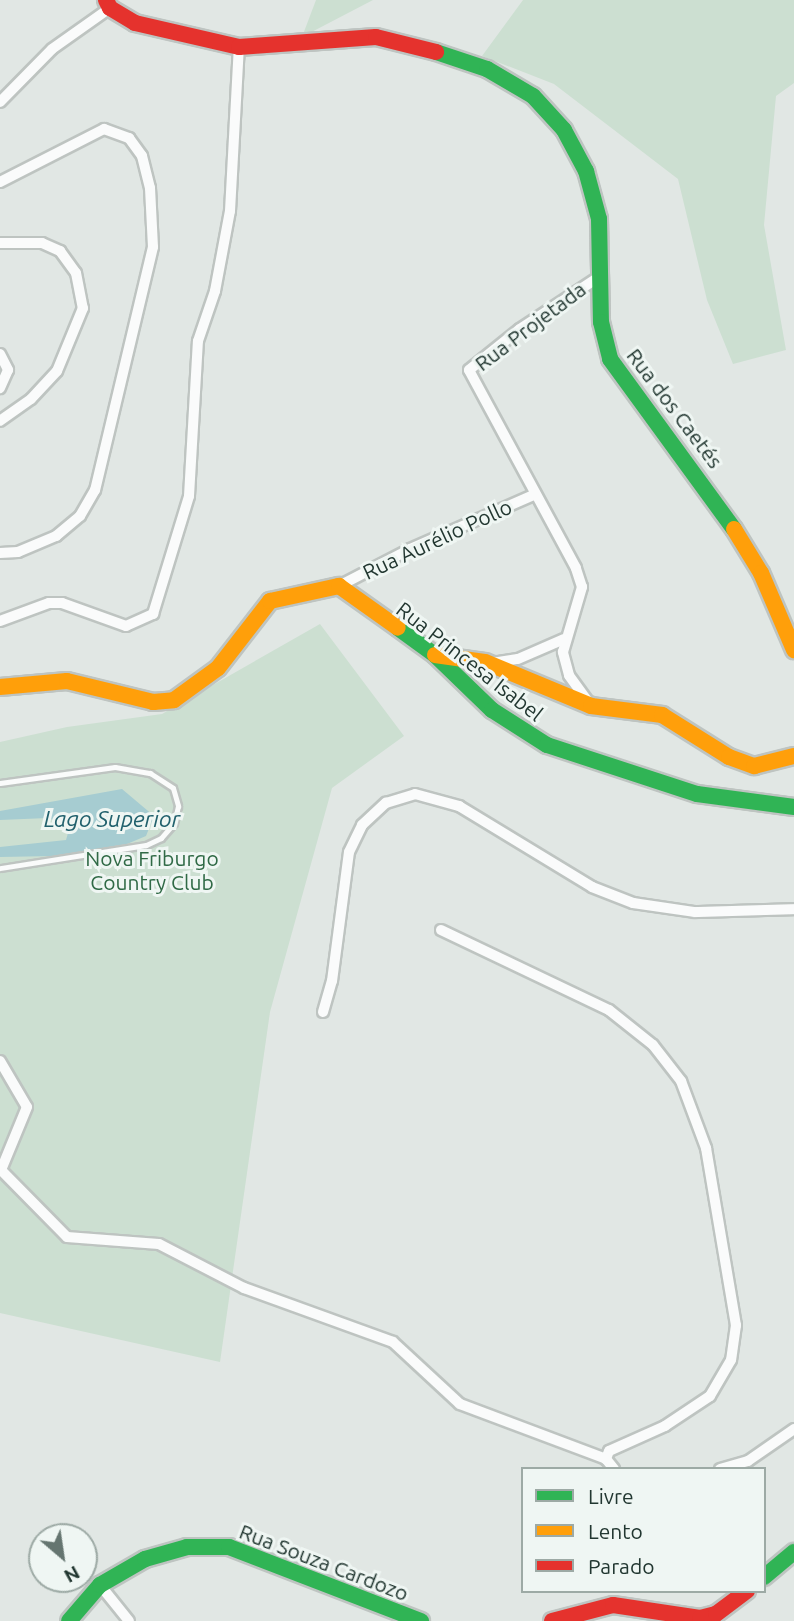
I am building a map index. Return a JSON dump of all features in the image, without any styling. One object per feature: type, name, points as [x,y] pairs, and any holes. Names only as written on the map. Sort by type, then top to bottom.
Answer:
[{"type":"street","name":"Rua dos Caetés","points":[[108,4],[135,23],[160,31],[239,47],[376,37],[488,69],[533,96],[564,130],[586,170],[599,219],[601,322],[610,359],[716,498],[761,573],[794,650]]},
{"type":"street","points":[[0,102],[52,49],[108,4]]},
{"type":"street","points":[[0,621],[49,603],[62,603],[126,626],[153,614],[189,496],[198,341],[215,291],[230,211],[239,47]]},
{"type":"street","points":[[0,182],[104,129],[129,138],[142,156],[150,188],[153,247],[95,490],[80,516],[56,536],[18,552],[0,553]]},
{"type":"street","points":[[0,243],[42,243],[60,251],[76,273],[83,307],[57,371],[32,399],[0,421]]},
{"type":"street","name":"Rua Projetada","points":[[536,494],[471,380],[469,370],[476,361],[599,277]]},
{"type":"street","points":[[0,355],[8,370],[0,388]]},
{"type":"street","points":[[536,494],[582,587],[565,639],[569,675],[591,706]]},
{"type":"street","name":"Rua Aurélio Pollo","points":[[339,586],[410,548],[536,494]]},
{"type":"street","points":[[0,687],[67,681],[153,702],[174,700],[218,668],[270,601],[339,586]]},
{"type":"street","name":"Rua Princesa Isabel","points":[[339,586],[435,655],[492,709],[547,745],[697,794],[794,807]]},
{"type":"street","points":[[435,655],[485,662],[518,659],[565,639]]},
{"type":"street","points":[[485,662],[591,706],[662,715],[729,757],[754,766],[794,756]]},
{"type":"street","points":[[323,1012],[332,982],[349,852],[362,825],[386,803],[415,794],[459,806],[592,887],[633,902],[695,912],[794,909]]},
{"type":"street","points":[[441,930],[609,1010],[653,1045],[681,1081],[706,1148],[736,1325],[731,1360],[710,1396],[665,1426],[619,1445],[606,1459]]},
{"type":"street","points":[[0,1060],[27,1107],[1,1170],[67,1237],[159,1244],[244,1288],[393,1342],[460,1404],[606,1459],[612,1467]]},
{"type":"street","points":[[727,1467],[748,1461],[794,1429]]},
{"type":"street","name":"Rua Souza Cardozo","points":[[69,1621],[100,1585],[145,1559],[187,1547],[229,1546],[421,1621]]},
{"type":"street","points":[[766,1575],[794,1552]]},
{"type":"street","points":[[100,1585],[130,1621]]},
{"type":"street","points":[[552,1621],[612,1605],[700,1618],[716,1614],[744,1593]]},
{"type":"lane","points":[[0,783],[116,767],[150,773],[173,788],[178,806],[174,822],[161,838],[146,845],[0,868]]},
{"type":"green space","points":[[316,0],[373,0],[302,37]]},
{"type":"green space","points":[[523,0],[794,0],[794,83],[776,96],[764,225],[786,350],[733,364],[707,300],[678,179],[554,84],[482,56]]},
{"type":"green space","name":"Nova Friburgo Country Club","points":[[320,624],[404,736],[332,788],[270,1012],[220,1362],[0,1313],[0,742],[67,727],[162,714]]},
{"type":"water","name":"Lago Superior","points":[[122,789],[154,816],[146,836],[127,844],[54,856],[0,857],[0,847],[66,840],[70,826],[48,818],[0,820],[0,811]]},
{"type":"traffic: fast","points":[[436,52],[487,69],[533,96],[564,130],[586,171],[599,219],[601,322],[610,359],[734,529]]},
{"type":"traffic: fast","points":[[398,628],[435,655],[492,710],[547,745],[697,794],[794,807]]},
{"type":"traffic: fast","points":[[69,1621],[100,1585],[145,1559],[187,1547],[229,1547],[421,1621]]},
{"type":"traffic: fast","points":[[766,1575],[794,1552]]},
{"type":"traffic: slow","points":[[734,529],[761,573],[794,650]]},
{"type":"traffic: slow","points":[[0,687],[67,681],[153,702],[174,700],[218,668],[270,601],[339,586],[398,628]]},
{"type":"traffic: slow","points":[[435,655],[485,662],[591,706],[662,715],[729,757],[754,766],[794,756]]},
{"type":"traffic: jam","points":[[106,0],[110,8],[135,23],[239,47],[376,37],[436,52]]},
{"type":"traffic: jam","points":[[552,1621],[613,1605],[700,1618],[716,1614],[744,1593]]}]
